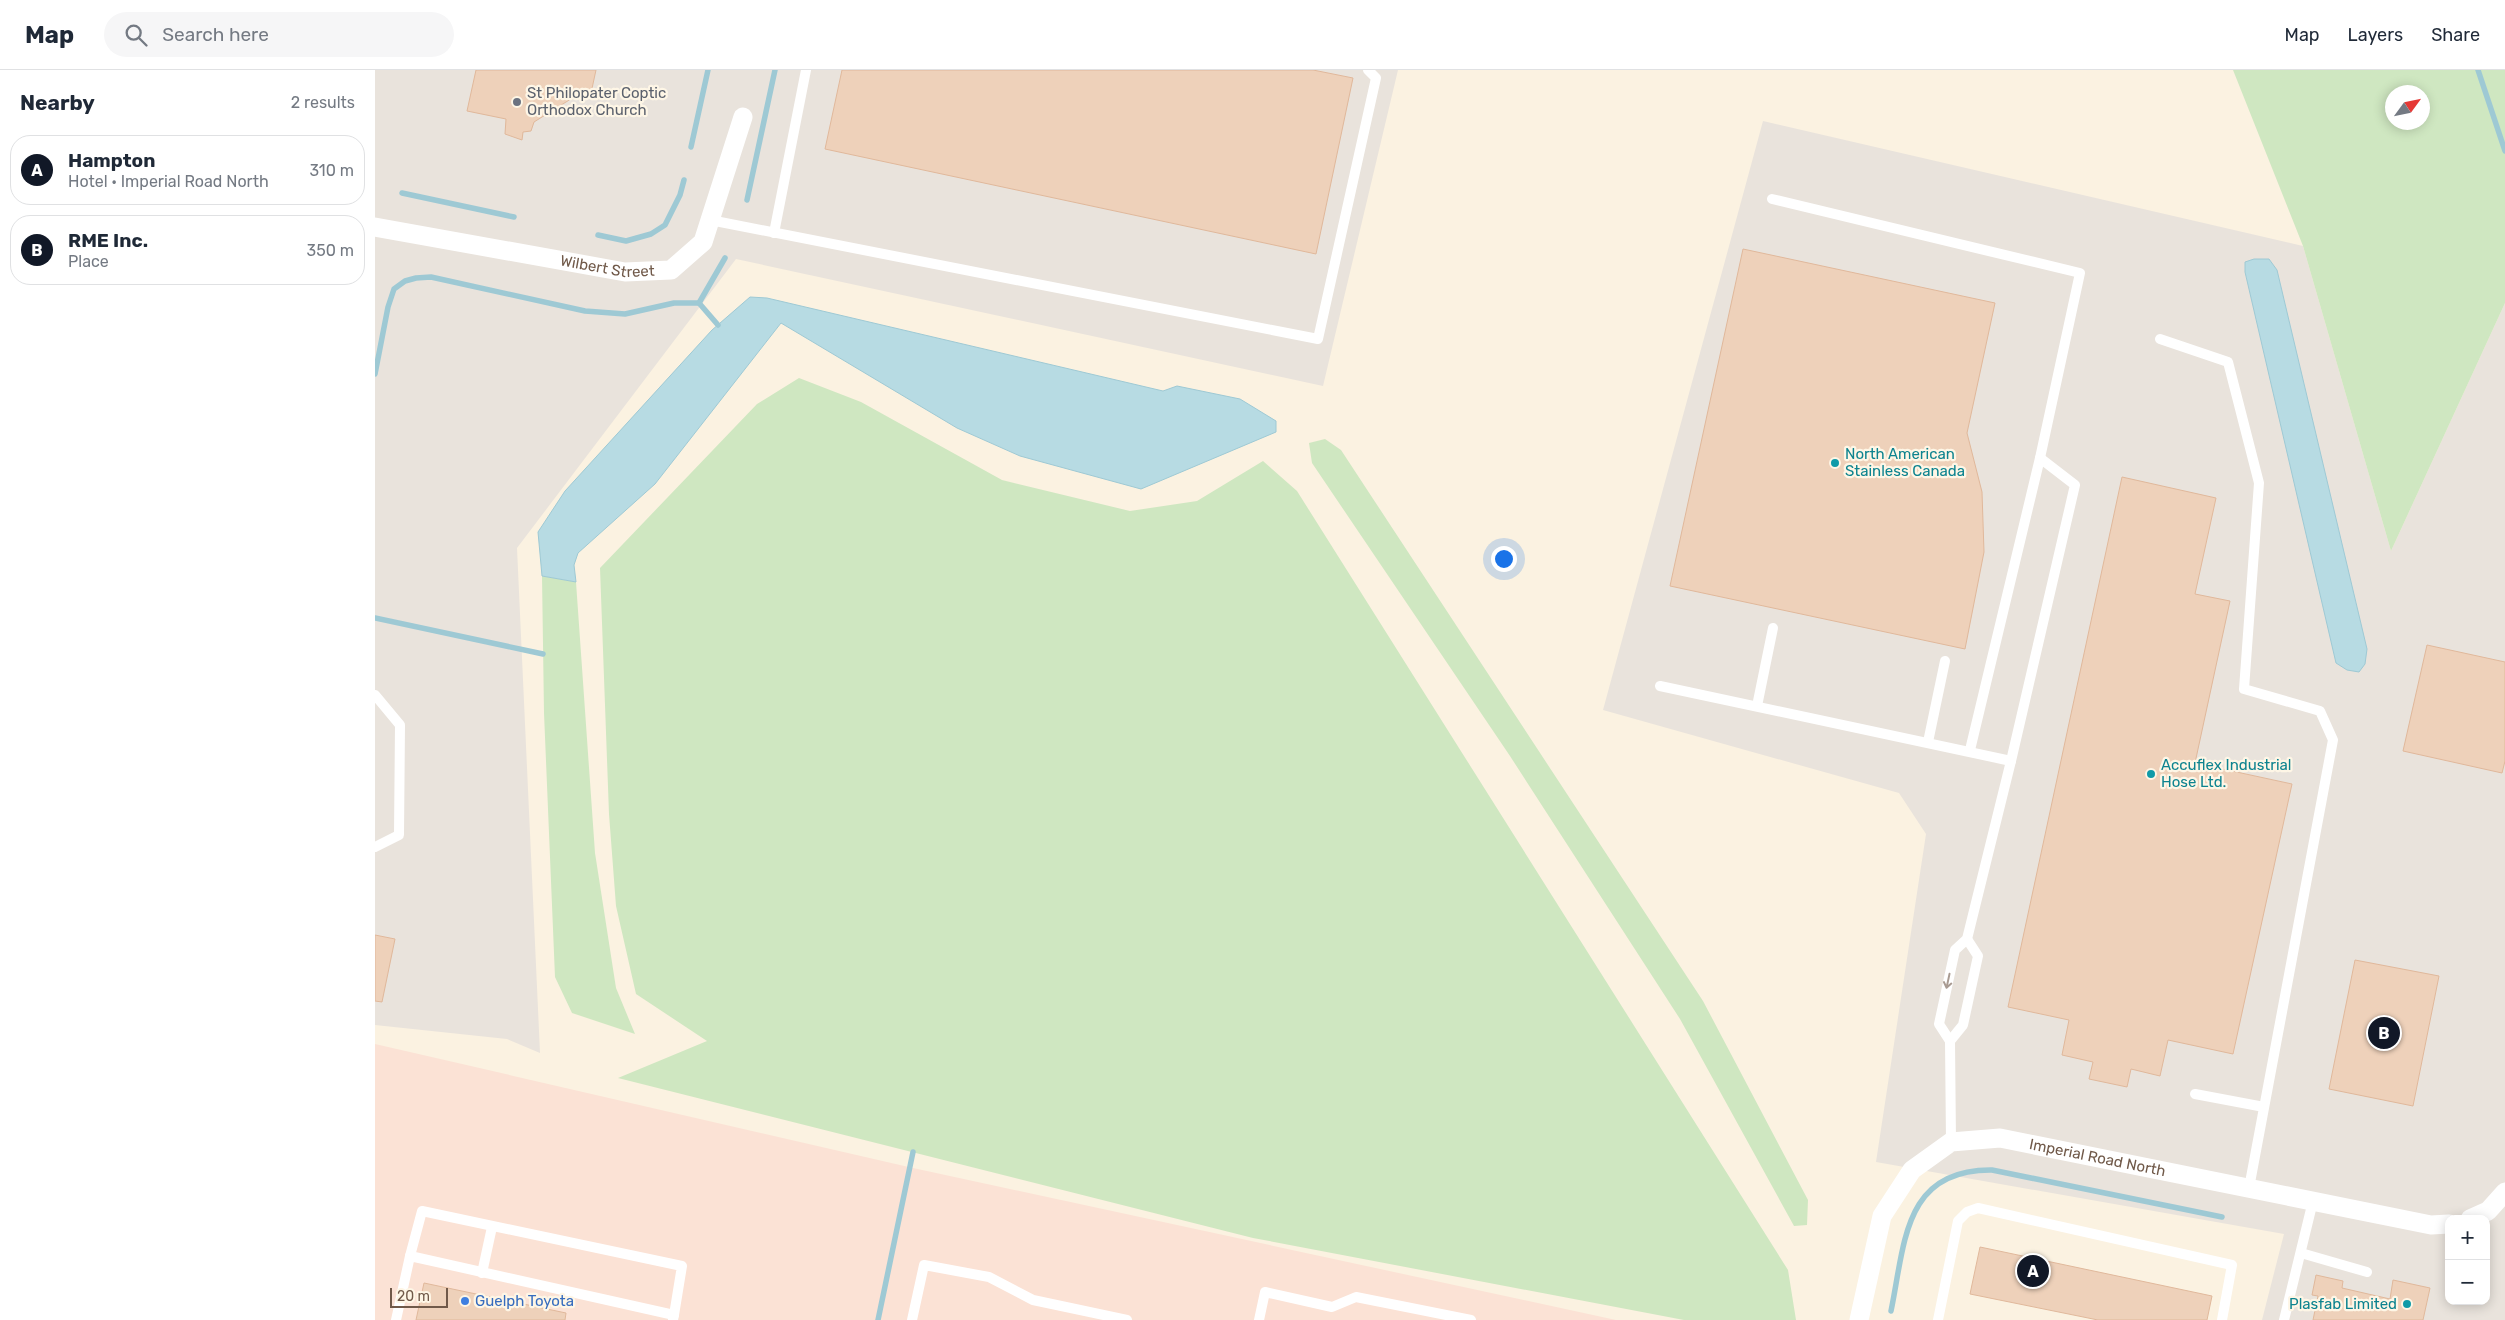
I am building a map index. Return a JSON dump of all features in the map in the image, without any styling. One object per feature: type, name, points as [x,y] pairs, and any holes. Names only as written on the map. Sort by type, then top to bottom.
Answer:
[{"type":"street","name":"Wilbert Street","points":[[376,231],[625,272],[671,270],[703,242],[743,118]]},
{"type":"street","name":"Imperial Road North","points":[[1951,1142],[2000,1138],[2431,1225],[2445,1224]]},
{"type":"street","points":[[1859,1320],[1882,1216],[1912,1170],[1951,1142]]},
{"type":"street","points":[[2480,1215],[2488,1211],[2505,1192]]},
{"type":"lane","points":[[774,233],[806,70]]},
{"type":"lane","points":[[709,220],[1318,339],[1376,78],[1368,70]]},
{"type":"lane","points":[[1771,199],[2080,272],[2040,458],[1970,750]]},
{"type":"lane","points":[[2160,339],[2228,362],[2259,483],[2244,689],[2320,711],[2333,740],[2249,1188]]},
{"type":"lane","points":[[1951,1142],[1951,1041],[1939,1024],[1955,950],[1967,939],[2011,761],[2075,484],[2040,458]]},
{"type":"lane","points":[[1757,706],[1773,628]]},
{"type":"lane","points":[[1928,742],[1945,662]]},
{"type":"lane","points":[[1660,686],[1970,750],[2011,761]]},
{"type":"lane","points":[[375,696],[400,725],[399,834],[375,847]]},
{"type":"lane","points":[[1951,1041],[1963,1025],[1978,956],[1967,939]]},
{"type":"lane","points":[[2195,1094],[2264,1107]]},
{"type":"lane","points":[[2284,1320],[2313,1201]]},
{"type":"lane","points":[[1938,1320],[1959,1221],[1967,1212],[1978,1208],[2233,1265],[2222,1320]]},
{"type":"lane","points":[[396,1320],[410,1256],[422,1211],[683,1266],[673,1317],[410,1256]]},
{"type":"lane","points":[[481,1273],[492,1227]]},
{"type":"lane","points":[[2301,1254],[2367,1272]]},
{"type":"lane","points":[[912,1320],[924,1265],[989,1277],[1033,1300],[1127,1320]]},
{"type":"lane","points":[[1259,1320],[1265,1292],[1332,1307],[1356,1297],[1471,1320]]},
{"type":"shaded area","points":[[375,70],[1398,70],[1323,386],[736,259],[517,548],[540,1053],[507,1039],[375,1025]]},
{"type":"shaded area","points":[[1763,121],[2303,246],[2391,551],[2505,303],[2505,1320],[2262,1320],[2284,1234],[1876,1162],[1926,834],[1899,793],[1603,710]]},
{"type":"shaded area","points":[[375,1044],[913,1168],[1616,1320],[375,1320]]},
{"type":"green space","points":[[2233,70],[2505,70],[2505,303],[2391,551],[2303,246]]},
{"type":"green space","points":[[799,378],[861,402],[1002,480],[1130,511],[1197,501],[1263,461],[1297,491],[1788,1270],[1796,1320],[1684,1320],[1253,1238],[618,1078],[707,1041],[636,994],[616,906],[609,814],[600,568],[757,404]]},
{"type":"green space","points":[[1325,439],[1341,450],[1703,1001],[1808,1200],[1807,1225],[1794,1226],[1680,1019],[1510,756],[1312,463],[1309,443]]},
{"type":"green space","points":[[542,576],[576,582],[595,853],[616,988],[635,1034],[572,1013],[555,977],[544,713]]},
{"type":"water","points":[[2254,259],[2269,259],[2277,270],[2367,649],[2365,664],[2359,672],[2347,670],[2336,663],[2245,272],[2245,262]]},
{"type":"water","points":[[750,297],[767,298],[1163,391],[1177,386],[1240,399],[1276,421],[1276,432],[1141,489],[1020,456],[957,428],[781,323],[655,484],[578,553],[574,565],[576,582],[542,576],[538,532],[565,491],[712,330]]},
{"type":"building","name":"St Philopater Coptic Orthodox Church","points":[[476,70],[596,70],[591,93],[582,92],[534,122],[531,131],[523,132],[522,140],[505,134],[506,119],[467,111]]},
{"type":"building","points":[[842,70],[1313,70],[1353,78],[1316,254],[825,149]]},
{"type":"building","name":"North American Stainless Canada","points":[[1743,249],[1995,303],[1967,433],[1982,492],[1984,552],[1965,649],[1670,586]]},
{"type":"building","name":"Accuflex Industrial Hose Ltd.","points":[[2122,477],[2216,498],[2195,594],[2230,601],[2195,763],[2292,784],[2233,1054],[2168,1040],[2160,1076],[2131,1069],[2127,1087],[2089,1079],[2093,1062],[2062,1055],[2069,1020],[2008,1007]]},
{"type":"building","points":[[2427,645],[2505,662],[2505,761],[2502,773],[2403,751]]},
{"type":"building","points":[[375,935],[395,939],[382,1002],[375,1001]]},
{"type":"building","points":[[2355,960],[2439,976],[2413,1106],[2329,1089]]},
{"type":"building","points":[[1980,1247],[2212,1296],[2207,1320],[2098,1320],[1970,1294]]},
{"type":"building","points":[[2316,1275],[2343,1281],[2342,1288],[2390,1299],[2393,1280],[2430,1288],[2423,1320],[2313,1320],[2318,1296],[2312,1295]]},
{"type":"building","name":"Guelph Toyota","points":[[424,1283],[566,1313],[565,1320],[416,1320]]},
{"type":"waterway","points":[[691,147],[708,70]]},
{"type":"waterway","points":[[747,200],[775,70]]},
{"type":"waterway","points":[[2478,70],[2505,151]]},
{"type":"waterway","points":[[598,235],[626,241],[651,234],[665,225],[680,195],[684,180]]},
{"type":"waterway","points":[[402,193],[514,217]]},
{"type":"waterway","points":[[375,374],[388,307],[394,289],[405,281],[431,277],[585,311],[625,314],[674,303],[699,303],[725,258]]},
{"type":"waterway","points":[[699,303],[718,325]]},
{"type":"waterway","points":[[375,618],[543,654]]},
{"type":"waterway","points":[[878,1320],[913,1152]]},
{"type":"waterway","points":[[1891,1311],[1900,1261],[1913,1215],[1925,1197],[1941,1182],[1963,1173],[1992,1170],[2222,1217]]},
{"type":"place","name":"St Philopater Coptic Orthodox Church","points":[[517,102]]},
{"type":"place","name":"North American Stainless Canada","points":[[1835,463]]},
{"type":"place","name":"Accuflex Industrial Hose Ltd.","points":[[2151,774]]},
{"type":"place","name":"RME Inc.","points":[[2384,1033]]},
{"type":"place","name":"Hampton","points":[[2033,1271]]},
{"type":"place","name":"Guelph Toyota","points":[[465,1301]]},
{"type":"place","name":"Plasfab Limited","points":[[2407,1304]]}]
